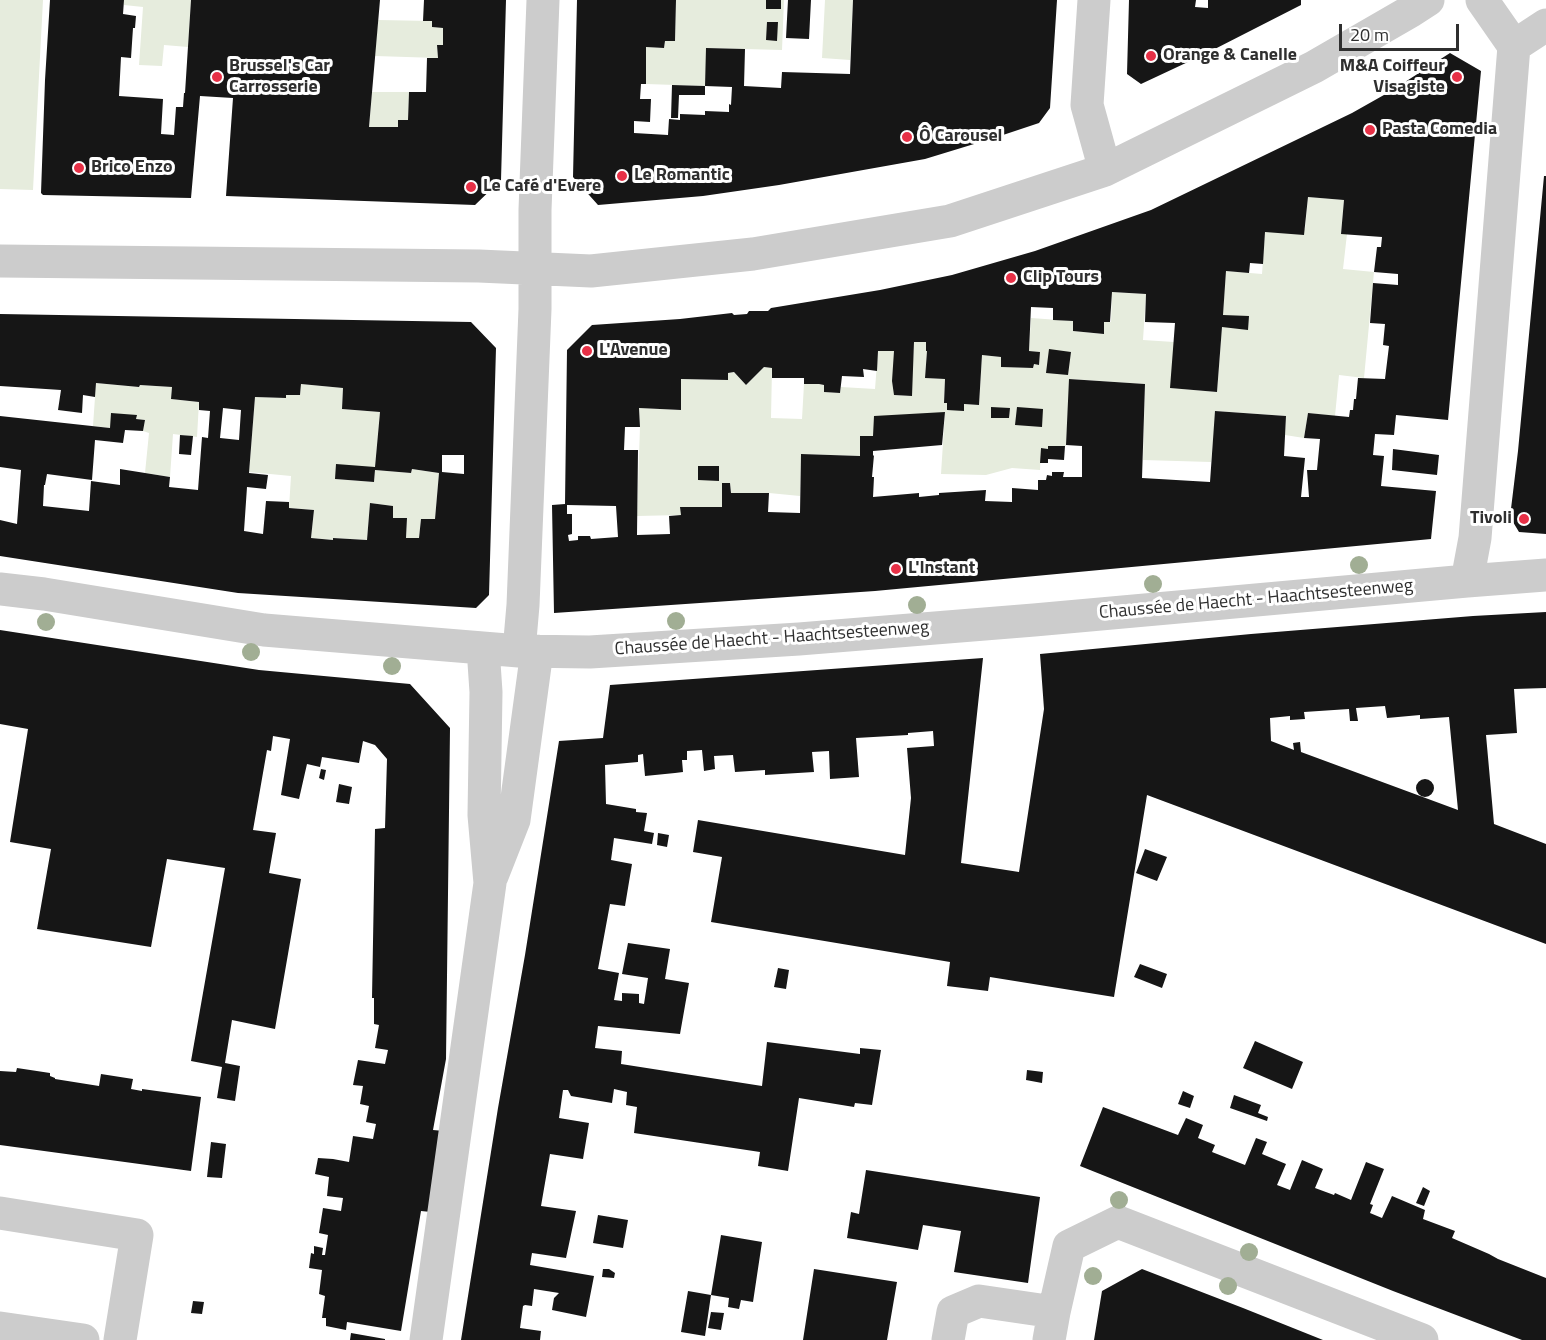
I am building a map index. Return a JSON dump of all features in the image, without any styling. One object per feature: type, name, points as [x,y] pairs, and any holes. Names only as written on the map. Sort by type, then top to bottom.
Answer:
[{"type":"street","points":[[426,1340],[490,883],[514,820],[528,651],[524,593],[535,321],[535,210],[543,0]]},
{"type":"street","points":[[1094,0],[1087,105],[1105,170]]},
{"type":"street","points":[[0,261],[479,266],[591,271],[753,254],[950,221],[1105,170],[1314,67],[1428,0]]},
{"type":"street","points":[[1467,581],[1475,538],[1514,46],[1482,0]]},
{"type":"street","points":[[1514,46],[1546,25]]},
{"type":"street","name":"Chaussée de Haecht - Haachtsesteenweg","points":[[0,589],[44,594],[264,630],[483,648],[590,652],[799,639],[1546,575]]},
{"type":"street","points":[[483,648],[486,692],[484,815],[490,883]]},
{"type":"street","points":[[0,1213],[137,1235],[120,1340]]},
{"type":"street","points":[[948,1340],[953,1312],[979,1301],[1052,1326],[1069,1246],[1118,1222],[1422,1340]]},
{"type":"street","points":[[0,1328],[83,1340]]},
{"type":"green space","points":[[0,0],[43,0],[33,190],[0,189]]},
{"type":"green space","points":[[124,0],[191,0],[188,47],[164,45],[162,66],[139,65],[143,7],[124,5]]},
{"type":"green space","points":[[676,0],[784,0],[782,50],[707,48],[705,86],[646,84],[646,47],[664,48],[665,41],[675,41]]},
{"type":"green space","points":[[825,0],[853,0],[850,60],[822,58]]},
{"type":"green space","points":[[378,20],[432,21],[432,27],[443,28],[443,45],[437,45],[438,58],[375,56]]},
{"type":"green space","points":[[372,92],[409,92],[408,120],[398,121],[398,127],[369,127]]},
{"type":"green space","points":[[1308,197],[1344,200],[1341,233],[1347,234],[1343,269],[1374,272],[1364,378],[1339,375],[1335,416],[1308,413],[1304,438],[1285,435],[1286,416],[1216,411],[1211,462],[1143,460],[1145,384],[1070,379],[1066,445],[1048,446],[1048,449],[1041,448],[1040,470],[1012,468],[986,475],[941,474],[945,412],[873,436],[861,436],[860,456],[801,454],[800,496],[731,493],[730,483],[722,484],[722,507],[681,507],[681,515],[637,516],[639,408],[681,410],[681,379],[727,380],[728,373],[734,372],[746,385],[764,367],[772,368],[771,418],[802,419],[804,384],[824,385],[825,392],[840,393],[841,387],[875,389],[878,351],[894,351],[894,395],[911,396],[914,342],[926,342],[925,378],[945,379],[944,403],[979,405],[982,355],[1001,357],[1001,367],[1033,368],[1034,364],[1039,365],[1040,352],[1029,351],[1031,318],[1073,321],[1073,331],[1103,334],[1104,322],[1111,322],[1112,292],[1146,294],[1143,340],[1174,342],[1171,388],[1217,392],[1226,271],[1262,274],[1265,232],[1305,229]]},
{"type":"green space","points":[[96,383],[172,387],[171,399],[199,402],[197,437],[173,434],[170,477],[145,473],[149,433],[143,431],[145,420],[136,419],[137,416],[110,428],[93,426]]},
{"type":"green space","points":[[301,384],[343,388],[342,409],[380,412],[375,467],[335,479],[374,482],[375,470],[411,473],[412,469],[439,473],[435,519],[421,519],[419,538],[406,538],[407,519],[393,518],[393,506],[370,503],[367,540],[311,538],[314,510],[289,508],[291,476],[249,472],[255,397],[286,398],[286,395],[300,395]]},
{"type":"building","points":[[50,0],[124,0],[123,14],[136,16],[131,58],[121,57],[119,96],[163,99],[161,134],[174,135],[176,107],[183,107],[185,93],[191,0],[380,0],[369,127],[398,127],[398,120],[408,120],[409,92],[426,92],[427,58],[438,58],[437,45],[443,45],[443,28],[432,27],[432,21],[423,21],[424,0],[506,0],[501,180],[475,205],[226,196],[233,98],[200,96],[191,198],[43,195],[41,193],[45,80]]},
{"type":"building","points":[[577,0],[676,0],[675,41],[665,41],[664,48],[646,47],[646,84],[641,84],[640,99],[651,99],[650,122],[634,121],[634,133],[668,135],[669,119],[680,120],[680,114],[705,115],[705,111],[729,112],[732,87],[705,86],[706,48],[745,49],[744,86],[781,88],[782,72],[850,74],[853,0],[1057,0],[1050,108],[1039,123],[925,159],[703,196],[598,205],[573,177]]},
{"type":"building","points":[[766,0],[781,0],[781,9],[766,9]]},
{"type":"building","points":[[788,0],[811,0],[809,39],[786,38]]},
{"type":"building","points":[[1129,0],[1196,0],[1195,7],[1208,8],[1208,0],[1301,0],[1301,5],[1141,84],[1127,74]]},
{"type":"building","points":[[767,22],[778,22],[777,41],[766,40]]},
{"type":"building","points":[[1450,53],[1481,71],[1448,420],[1396,415],[1394,435],[1375,434],[1373,455],[1384,456],[1381,486],[1436,491],[1431,539],[875,591],[554,613],[552,505],[565,504],[567,350],[592,325],[768,311],[771,308],[880,290],[952,275],[1035,251],[1151,210],[1352,113]],"holes":[[[1308,197],[1344,200],[1341,234],[1382,237],[1381,247],[1377,247],[1374,272],[1398,274],[1398,285],[1373,283],[1370,323],[1385,324],[1383,345],[1389,346],[1385,379],[1358,378],[1356,399],[1354,399],[1353,410],[1350,410],[1349,417],[1308,413],[1304,438],[1320,439],[1317,470],[1307,470],[1309,497],[1301,497],[1305,458],[1284,456],[1286,416],[1215,411],[1210,482],[1142,478],[1145,384],[1069,379],[1066,445],[1082,446],[1082,477],[1063,477],[1064,472],[1052,472],[1052,476],[1047,475],[1046,480],[1038,480],[1038,490],[1012,488],[1012,502],[985,501],[986,490],[939,493],[939,495],[919,497],[919,493],[873,497],[873,451],[942,445],[945,412],[874,416],[873,436],[860,436],[860,456],[801,454],[800,513],[768,512],[769,493],[731,493],[730,483],[722,483],[722,507],[680,507],[681,515],[669,516],[670,534],[637,535],[638,450],[624,450],[625,427],[640,427],[639,408],[681,410],[681,379],[728,380],[728,373],[734,372],[746,385],[764,367],[772,368],[772,378],[804,378],[804,384],[824,385],[824,392],[840,393],[842,376],[864,377],[863,369],[877,371],[878,351],[894,351],[892,381],[894,395],[912,396],[914,342],[926,342],[925,378],[945,379],[944,403],[947,403],[947,410],[964,411],[964,404],[979,405],[982,355],[1001,357],[1001,367],[1033,368],[1034,364],[1039,365],[1040,352],[1029,351],[1031,307],[1053,308],[1053,320],[1073,321],[1073,331],[1104,334],[1104,322],[1110,322],[1112,292],[1146,294],[1145,322],[1175,323],[1170,388],[1217,392],[1222,327],[1248,330],[1249,316],[1223,315],[1226,271],[1249,273],[1250,263],[1263,264],[1265,232],[1304,235]],[[567,505],[616,506],[618,537],[591,539],[590,536],[578,536],[578,540],[569,541],[568,535],[572,534],[572,514],[567,514]]]},
{"type":"building","points":[[672,85],[705,86],[705,95],[679,95],[678,118],[671,118]]},
{"type":"building","points":[[1544,176],[1546,176],[1546,534],[1519,532],[1510,517]]},
{"type":"building","points":[[0,314],[471,322],[496,348],[489,595],[476,608],[238,593],[0,556],[0,520],[17,524],[21,470],[0,467],[0,416],[110,428],[111,413],[137,415],[136,419],[145,420],[143,431],[125,430],[123,443],[95,440],[92,480],[47,474],[43,506],[89,511],[91,481],[120,485],[120,469],[170,477],[169,487],[198,490],[202,437],[208,438],[210,411],[199,410],[199,402],[171,399],[172,387],[96,383],[95,397],[83,395],[82,413],[58,410],[61,390],[0,386]],"holes":[[[301,384],[343,388],[342,409],[380,412],[375,467],[336,464],[335,479],[374,482],[375,470],[411,473],[412,469],[439,473],[435,519],[421,519],[419,538],[406,538],[407,518],[393,518],[393,506],[370,503],[367,540],[311,538],[314,510],[289,508],[289,502],[266,501],[263,534],[244,531],[247,487],[266,489],[268,475],[249,473],[255,397],[286,398],[286,395],[300,395]],[[223,408],[241,410],[239,440],[220,438]],[[442,455],[464,455],[464,474],[442,472]]]},
{"type":"building","points":[[1049,349],[1071,352],[1068,375],[1046,373]]},
{"type":"building","points":[[991,407],[1010,408],[1009,418],[991,418]]},
{"type":"building","points":[[1017,407],[1043,409],[1042,427],[1015,425]]},
{"type":"building","points":[[180,435],[193,436],[191,455],[179,454]]},
{"type":"building","points":[[1048,446],[1065,446],[1064,460],[1048,459],[1048,463],[1040,463],[1041,448],[1048,449]]},
{"type":"building","points":[[1393,449],[1439,455],[1437,475],[1392,470]]},
{"type":"building","points":[[698,466],[719,466],[719,481],[698,480]]},
{"type":"building","points":[[1546,612],[1546,688],[1514,689],[1517,733],[1486,735],[1494,824],[1546,844],[1546,944],[1147,795],[1114,997],[990,977],[988,991],[947,986],[950,962],[711,922],[722,857],[693,852],[698,820],[905,855],[911,798],[907,748],[934,746],[933,731],[856,738],[859,777],[830,779],[829,751],[812,752],[814,772],[765,775],[765,770],[735,772],[733,755],[714,756],[715,769],[704,771],[702,750],[687,751],[687,760],[682,760],[683,772],[645,776],[643,754],[638,755],[638,762],[605,765],[606,804],[647,813],[644,831],[654,833],[652,844],[614,838],[611,860],[632,864],[625,906],[610,904],[598,969],[619,973],[614,1000],[622,1001],[622,993],[639,994],[639,1003],[644,1004],[648,978],[622,974],[628,943],[670,949],[665,979],[689,983],[680,1034],[598,1026],[595,1048],[622,1051],[621,1064],[762,1086],[767,1042],[860,1054],[860,1048],[881,1050],[872,1105],[855,1103],[854,1107],[799,1098],[788,1171],[758,1166],[760,1152],[634,1133],[637,1107],[626,1105],[627,1092],[614,1089],[612,1103],[571,1096],[568,1090],[563,1090],[559,1118],[589,1123],[583,1159],[550,1154],[541,1206],[576,1211],[566,1258],[532,1253],[530,1265],[594,1276],[586,1317],[552,1310],[554,1298],[559,1293],[534,1289],[532,1306],[523,1306],[520,1328],[541,1331],[540,1340],[461,1340],[559,741],[603,738],[610,685],[983,658],[961,863],[1019,872],[1044,709],[1040,654],[1473,616]],"holes":[[[1385,706],[1387,718],[1420,715],[1420,719],[1449,717],[1458,810],[1301,752],[1300,742],[1293,743],[1294,750],[1271,741],[1270,718],[1290,716],[1290,720],[1305,719],[1304,712],[1349,709],[1350,721],[1358,721],[1356,708]]]},
{"type":"building","points":[[0,630],[259,670],[410,684],[450,728],[446,1059],[433,1130],[444,1131],[431,1212],[421,1211],[401,1331],[347,1322],[346,1330],[326,1326],[326,1318],[322,1318],[325,1296],[319,1294],[322,1270],[309,1268],[314,1246],[323,1248],[322,1255],[325,1255],[328,1235],[319,1233],[323,1208],[341,1211],[343,1198],[327,1196],[329,1177],[315,1174],[318,1158],[349,1162],[353,1136],[373,1139],[376,1124],[366,1122],[369,1106],[360,1104],[363,1086],[353,1085],[358,1060],[385,1064],[388,1050],[375,1048],[379,1025],[374,1024],[374,998],[372,998],[375,829],[385,828],[387,759],[375,745],[363,741],[359,763],[322,757],[320,767],[307,764],[299,799],[281,795],[290,739],[273,736],[271,751],[267,750],[253,830],[276,833],[269,873],[301,879],[275,1029],[232,1020],[225,1063],[240,1066],[235,1101],[217,1098],[222,1067],[191,1061],[225,868],[167,859],[151,947],[37,929],[51,849],[10,842],[28,729],[0,724]]},
{"type":"building","points":[[321,769],[326,770],[324,780],[319,778]]},
{"type":"building","points":[[1425,779],[1431,782],[1434,788],[1431,794],[1425,797],[1419,794],[1416,788],[1419,782]]},
{"type":"building","points":[[339,784],[352,787],[349,804],[336,802]]},
{"type":"building","points":[[658,833],[669,835],[667,847],[657,845]]},
{"type":"building","points":[[1145,849],[1167,857],[1157,881],[1136,873]]},
{"type":"building","points":[[1140,964],[1167,974],[1162,988],[1134,977]]},
{"type":"building","points":[[778,968],[789,970],[786,989],[774,987]]},
{"type":"building","points":[[1255,1041],[1303,1062],[1292,1089],[1243,1068]]},
{"type":"building","points":[[17,1068],[50,1073],[50,1076],[55,1079],[99,1086],[101,1074],[133,1079],[131,1089],[201,1097],[191,1171],[0,1145],[0,1071],[16,1072]]},
{"type":"building","points":[[1027,1070],[1043,1072],[1042,1083],[1026,1080]]},
{"type":"building","points":[[1183,1091],[1194,1096],[1190,1108],[1178,1104]]},
{"type":"building","points":[[1234,1095],[1261,1105],[1258,1113],[1268,1117],[1267,1121],[1230,1108]]},
{"type":"building","points":[[1103,1107],[1178,1135],[1186,1118],[1203,1125],[1198,1138],[1215,1145],[1212,1152],[1245,1165],[1256,1138],[1267,1142],[1262,1154],[1286,1164],[1277,1185],[1290,1190],[1302,1160],[1323,1169],[1315,1188],[1351,1200],[1366,1162],[1384,1169],[1370,1204],[1373,1205],[1370,1213],[1382,1218],[1392,1196],[1425,1210],[1423,1219],[1455,1231],[1452,1238],[1546,1278],[1546,1340],[1522,1340],[1080,1166]]},
{"type":"building","points":[[211,1142],[226,1144],[222,1178],[207,1177]]},
{"type":"building","points":[[866,1170],[1040,1197],[1028,1283],[954,1272],[961,1231],[923,1225],[918,1250],[847,1238],[851,1212],[859,1214]]},
{"type":"building","points":[[1423,1187],[1430,1191],[1424,1206],[1416,1203]]},
{"type":"building","points":[[598,1215],[628,1220],[623,1248],[593,1243]]},
{"type":"building","points":[[721,1235],[762,1242],[753,1302],[741,1300],[739,1309],[728,1307],[729,1298],[711,1295]]},
{"type":"building","points":[[603,1269],[609,1269],[615,1273],[614,1278],[602,1277]]},
{"type":"building","points":[[814,1269],[897,1282],[887,1340],[803,1340]]},
{"type":"building","points":[[1142,1269],[1323,1340],[1094,1340],[1102,1291]]},
{"type":"building","points":[[688,1291],[711,1295],[705,1336],[681,1332]]},
{"type":"building","points":[[193,1301],[204,1302],[202,1314],[191,1313]]},
{"type":"building","points":[[711,1312],[724,1313],[721,1330],[708,1328]]},
{"type":"building","points":[[351,1333],[385,1339],[385,1340],[350,1340]]},
{"type":"place","name":"Orange & Canelle","points":[[1151,56]]},
{"type":"place","name":"Brussel's Car Carrosserie","points":[[217,77]]},
{"type":"place","name":"M&A Coiffeur Visagiste","points":[[1457,77]]},
{"type":"place","name":"Pasta Comedia","points":[[1370,130]]},
{"type":"place","name":"Ô Carousel","points":[[907,137]]},
{"type":"place","name":"Brico Enzo","points":[[79,168]]},
{"type":"place","name":"Le Romantic","points":[[622,176]]},
{"type":"place","name":"Le Café d'Evere","points":[[471,187]]},
{"type":"place","name":"Clip Tours","points":[[1011,278]]},
{"type":"place","name":"L'Avenue","points":[[587,351]]},
{"type":"place","name":"Tivoli","points":[[1524,519]]},
{"type":"place","name":"L'Instant","points":[[896,569]]}]
